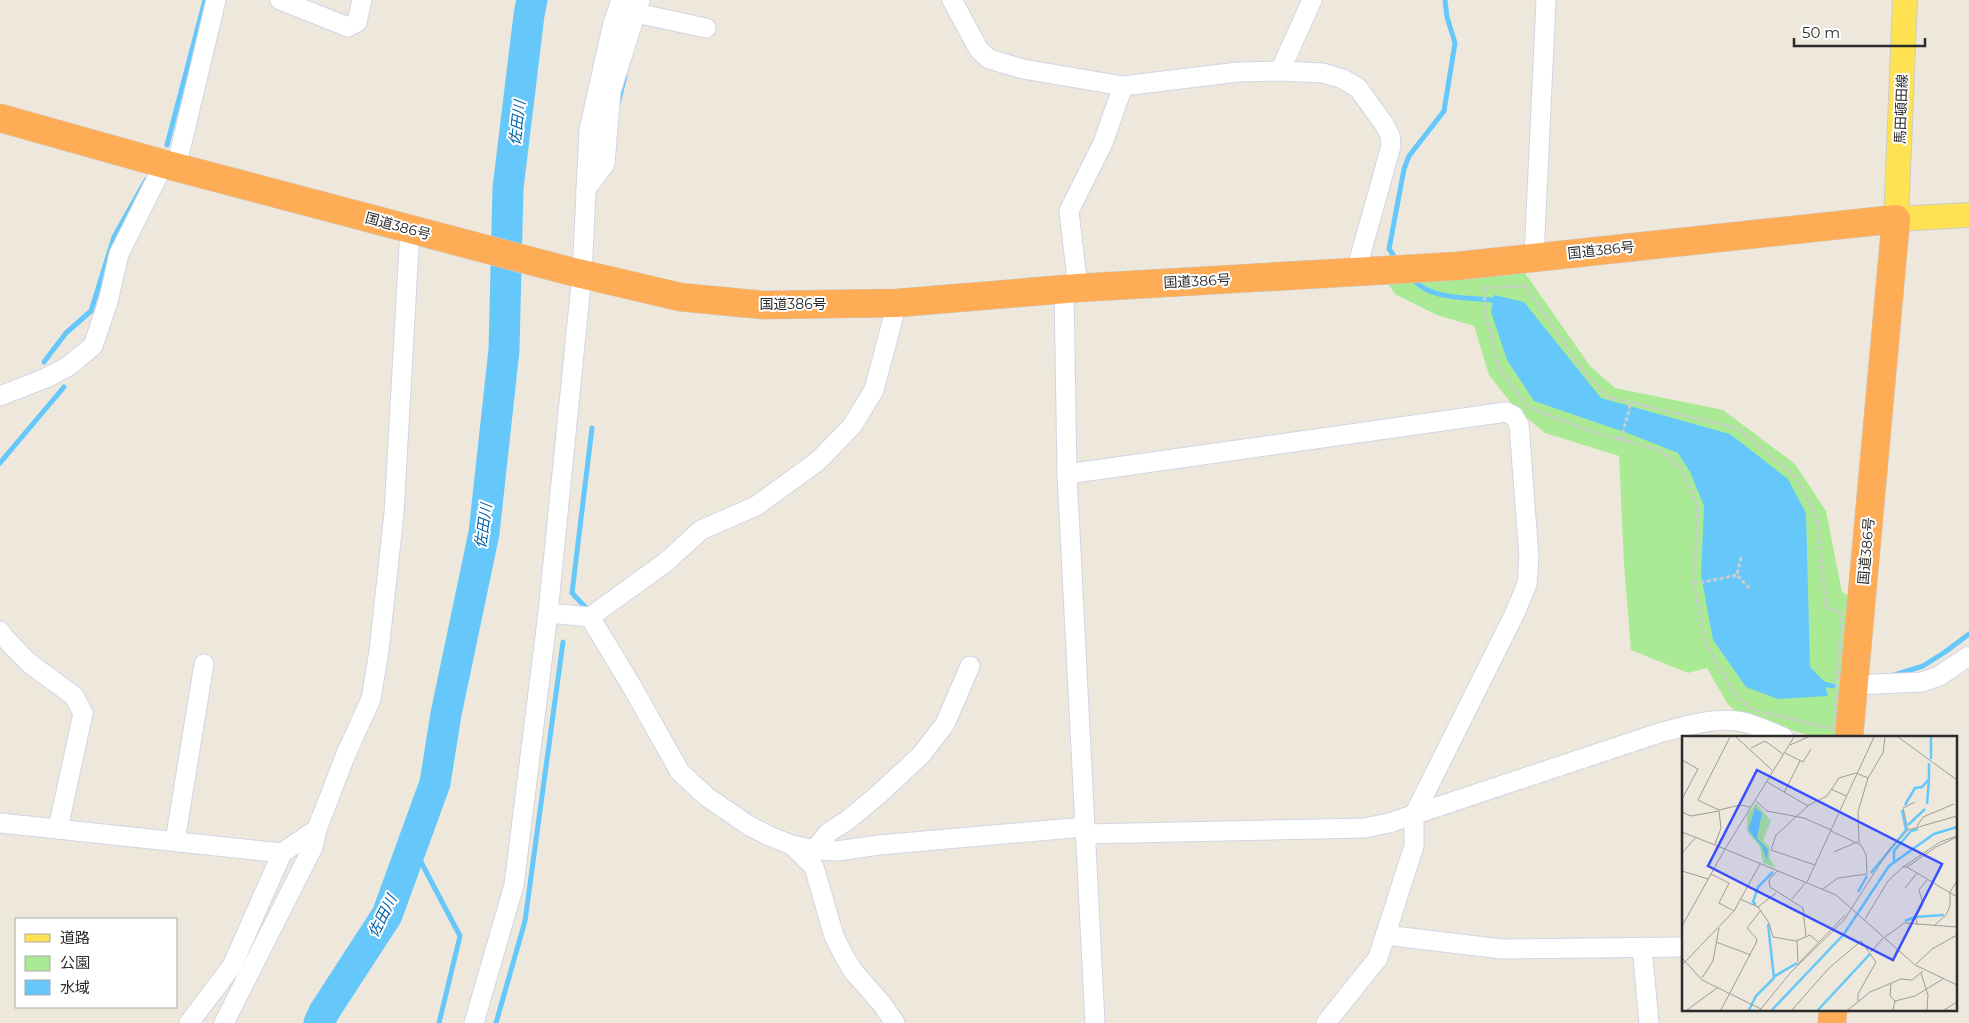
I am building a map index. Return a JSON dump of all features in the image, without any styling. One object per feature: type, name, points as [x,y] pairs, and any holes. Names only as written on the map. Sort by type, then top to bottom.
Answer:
[{"type":"highway","name":"国道386号","points":[[0,118],[170,166],[576,273],[680,297],[763,305],[897,303],[1071,288],[1457,266],[1896,219],[1849,736]]},
{"type":"highway","points":[[1832,1023],[1833,1010]]},
{"type":"main road","name":"馬田頓田線","points":[[1896,219],[1905,0]]},
{"type":"main road","points":[[1896,219],[1969,214]]},
{"type":"street","points":[[0,396],[46,378],[67,367],[93,346],[108,302],[119,254],[170,166],[216,0]]},
{"type":"street","points":[[280,0],[348,27],[357,22],[362,0]]},
{"type":"street","points":[[474,1023],[514,885],[548,613],[576,273],[586,189],[589,130],[613,24],[621,0]]},
{"type":"street","points":[[952,0],[979,50],[989,59],[1023,69],[1123,86],[1238,72],[1323,73],[1343,79],[1358,88],[1384,124],[1390,135],[1391,146],[1361,271]]},
{"type":"street","points":[[1280,71],[1312,0]]},
{"type":"street","points":[[1534,258],[1546,0]]},
{"type":"street","points":[[586,189],[605,164],[611,91],[642,11],[706,28]]},
{"type":"street","points":[[1095,1023],[1067,474],[1071,288],[1069,211],[1103,142],[1123,86]]},
{"type":"street","points":[[224,1023],[313,847],[317,829],[346,754],[371,699],[379,651],[394,513],[410,229]]},
{"type":"street","points":[[548,613],[590,618],[666,562],[701,530],[756,506],[818,461],[852,426],[874,390],[897,303]]},
{"type":"street","points":[[1067,474],[1506,412],[1514,416],[1519,424],[1529,557],[1526,584],[1515,613],[1414,815],[1414,846],[1378,958],[1326,1023]]},
{"type":"street","points":[[590,618],[631,684],[680,772],[707,797],[748,825],[792,845],[814,850],[837,851],[879,845],[1084,831],[1364,828],[1389,823],[1684,726],[1728,721],[1742,722],[1780,736]]},
{"type":"street","points":[[0,631],[29,663],[74,696],[83,713],[58,829]]},
{"type":"street","points":[[1854,685],[1922,682],[1939,676],[1969,656]]},
{"type":"street","points":[[175,841],[204,664]]},
{"type":"street","points":[[814,850],[829,832],[848,820],[921,755],[945,724],[970,666]]},
{"type":"street","points":[[0,823],[282,853]]},
{"type":"street","points":[[189,1023],[232,966],[282,853],[317,829]]},
{"type":"street","points":[[792,845],[814,867],[834,936],[844,956],[853,971],[882,1004],[895,1023]]},
{"type":"street","points":[[1385,935],[1502,949],[1682,947]]},
{"type":"street","points":[[1642,947],[1649,1023]]},
{"type":"path","points":[[1525,286],[1585,372],[1608,397],[1631,402],[1737,428],[1796,477],[1817,516],[1826,608],[1842,613],[1834,729],[1753,710],[1735,694],[1706,644],[1694,584],[1698,507],[1681,469],[1660,450],[1590,431],[1528,407],[1500,370],[1485,313],[1484,288],[1525,286]]},
{"type":"path","points":[[1621,440],[1631,402]]},
{"type":"path","points":[[1737,575],[1741,557]]},
{"type":"path","points":[[1694,584],[1737,575]]},
{"type":"path","points":[[1737,575],[1750,590]]},
{"type":"green space","points":[[1520,266],[1590,366],[1615,388],[1723,410],[1795,464],[1826,511],[1842,592],[1857,600],[1843,736],[1812,736],[1741,717],[1727,703],[1707,668],[1688,673],[1631,650],[1624,564],[1619,456],[1545,433],[1515,408],[1489,375],[1474,326],[1437,315],[1395,294],[1385,280]]},
{"type":"water","points":[[1494,295],[1524,302],[1601,398],[1730,434],[1788,479],[1806,513],[1810,667],[1824,681],[1828,696],[1778,699],[1746,687],[1713,640],[1701,575],[1704,506],[1690,472],[1678,453],[1630,434],[1534,401],[1507,360],[1491,312]]},
{"type":"waterway","points":[[167,145],[205,0]]},
{"type":"waterway","name":"佐田川","points":[[319,1023],[324,1012],[387,915],[435,783],[446,714],[484,533],[504,350],[508,188],[532,0]]},
{"type":"waterway","points":[[1397,260],[1389,249],[1404,169],[1409,156],[1444,111],[1455,43],[1447,17],[1445,0]]},
{"type":"waterway","points":[[618,104],[625,76]]},
{"type":"waterway","points":[[44,362],[66,333],[91,311],[114,237],[146,180]]},
{"type":"waterway","points":[[1412,278],[1419,285],[1438,294],[1460,298],[1492,300],[1497,303]]},
{"type":"waterway","points":[[0,463],[64,387]]},
{"type":"waterway","points":[[588,610],[572,593],[592,428]]},
{"type":"waterway","points":[[1891,676],[1923,666],[1969,634]]},
{"type":"waterway","points":[[496,1023],[525,921],[563,642]]},
{"type":"waterway","points":[[1819,683],[1833,686]]},
{"type":"waterway","points":[[412,845],[460,936],[439,1023]]}]
